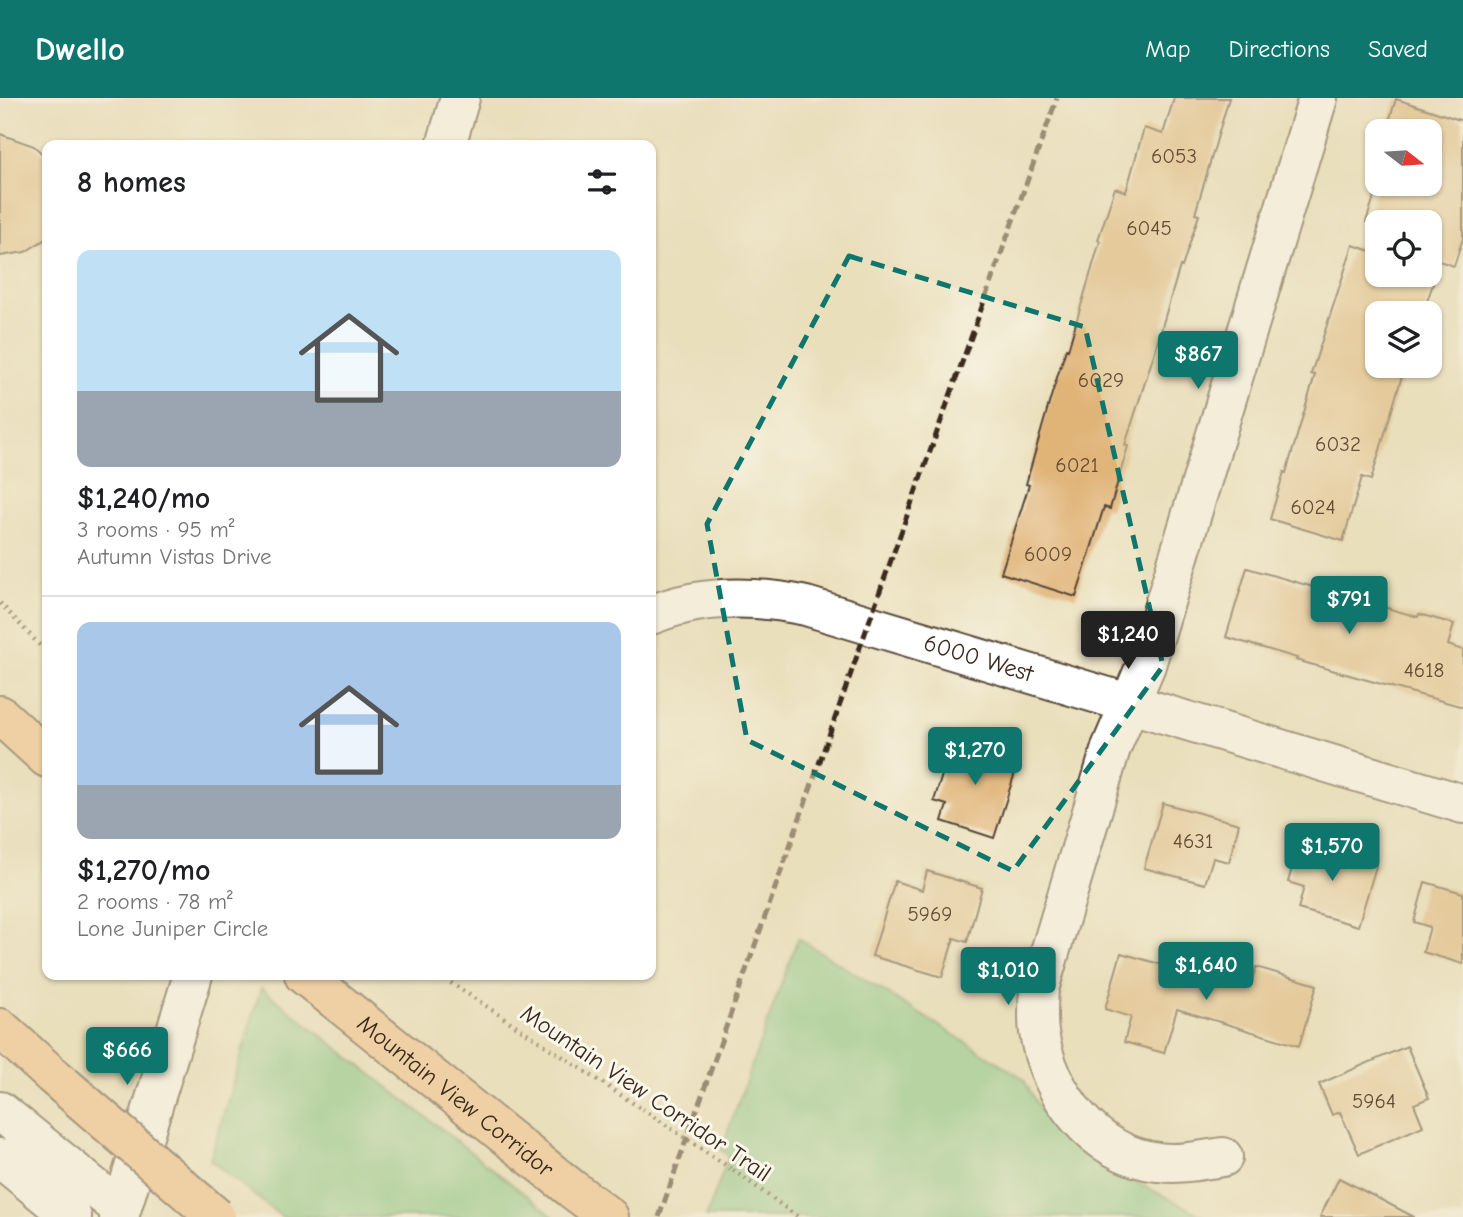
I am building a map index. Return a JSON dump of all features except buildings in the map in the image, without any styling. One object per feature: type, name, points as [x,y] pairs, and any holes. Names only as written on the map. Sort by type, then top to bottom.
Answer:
[{"type":"highway","points":[[0,715],[42,753]]},
{"type":"highway","name":"Mountain View Corridor","points":[[311,980],[609,1217]]},
{"type":"highway","points":[[0,1028],[216,1217]]},
{"type":"street","points":[[447,140],[460,98]]},
{"type":"street","points":[[1223,1157],[1171,1163],[1156,1162],[1122,1152],[1086,1127],[1060,1093],[1051,1075],[1039,1031],[1039,989],[1111,748],[1146,664],[1318,98]]},
{"type":"street","name":"6000 West","points":[[656,613],[689,603],[718,599],[776,600],[846,617],[1463,804]]},
{"type":"street","points":[[0,1111],[120,1213],[191,980]]},
{"type":"street","points":[[0,1158],[72,1217]]},
{"type":"path","points":[[0,603],[42,648]]},
{"type":"path","name":"Mountain View Corridor Trail","points":[[447,980],[733,1170],[798,1217]]},
{"type":"highlighted area","points":[[849,256],[1085,327],[1163,666],[1013,871],[747,740],[707,524]]},
{"type":"green space","points":[[798,938],[1023,1078],[1048,1121],[1074,1147],[1109,1169],[1203,1217],[706,1217],[729,1156],[721,1150]]},
{"type":"green space","points":[[261,988],[554,1217],[282,1217],[210,1160]]},
{"type":"railway","points":[[659,1217],[1057,98]]}]
